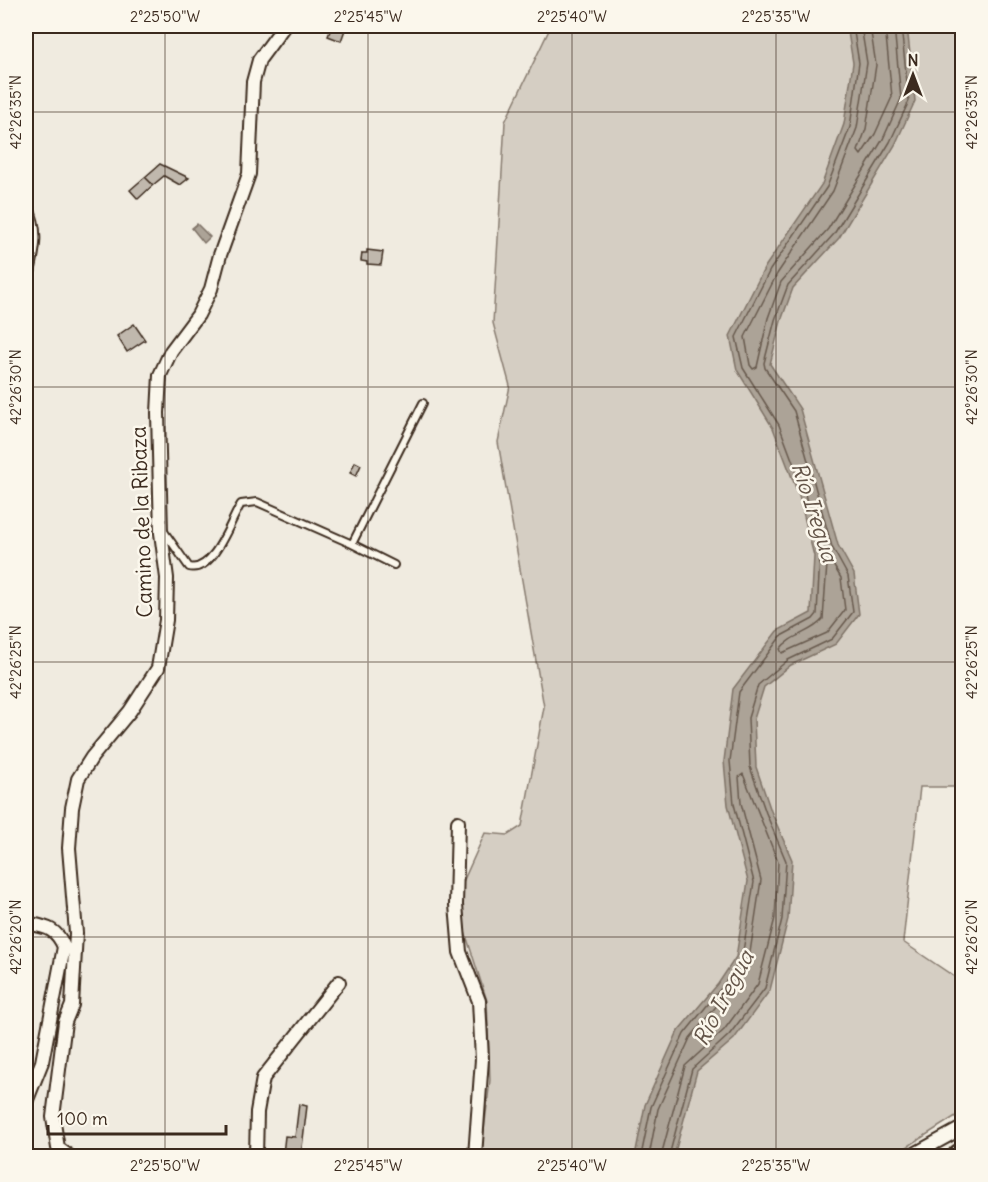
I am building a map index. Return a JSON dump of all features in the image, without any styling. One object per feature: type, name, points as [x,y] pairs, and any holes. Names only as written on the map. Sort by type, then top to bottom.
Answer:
[{"type":"street","name":"Camino de la Ribaza","points":[[68,1156],[58,1148],[53,1117],[65,1022],[72,1005],[74,986],[76,933],[69,848],[72,808],[78,779],[130,711],[158,668],[166,620],[158,413],[160,375],[171,351],[198,315],[211,289],[220,255],[249,174],[253,82],[259,60],[284,26]]},
{"type":"street","points":[[26,206],[32,220],[35,239],[26,282]]},
{"type":"street","points":[[458,822],[456,905],[460,952],[479,1001],[482,1059],[475,1156]]},
{"type":"street","points":[[26,923],[49,928],[59,934],[64,947],[42,1062],[26,1102]]},
{"type":"street","points":[[256,1156],[257,1112],[263,1078],[339,982]]},
{"type":"street","points":[[26,1113],[33,1085]]},
{"type":"street","points":[[911,1156],[963,1128]]},
{"type":"lane","points":[[352,544],[423,403]]},
{"type":"lane","points":[[161,526],[189,567],[194,568],[203,565],[218,550],[231,518],[241,504],[257,502],[394,565]]},
{"type":"shaded area","points":[[551,26],[962,26],[962,787],[920,787],[903,942],[962,982],[962,1112],[893,1156],[481,1156],[490,1080],[487,1001],[465,932],[463,882],[485,833],[508,835],[522,826],[544,707],[498,442],[510,386],[493,323],[505,122]]},
{"type":"water","name":"Río Iregua","points":[[847,26],[907,26],[915,101],[895,145],[839,238],[793,288],[781,321],[770,364],[800,409],[838,545],[854,574],[859,614],[836,644],[791,665],[764,687],[754,719],[756,767],[771,811],[792,860],[788,919],[770,990],[734,1039],[697,1071],[674,1156],[635,1156],[645,1105],[678,1031],[718,984],[736,957],[748,881],[728,805],[724,761],[733,689],[777,631],[811,613],[814,556],[799,496],[773,428],[737,370],[730,336],[765,267],[822,184],[844,124],[853,63]]},
{"type":"water","points":[[197,224],[210,237],[204,243],[192,228]]},
{"type":"building","points":[[332,26],[346,27],[341,41],[328,36]]},
{"type":"building","points":[[160,164],[189,178],[180,185],[164,176],[153,185],[145,177]]},
{"type":"building","points":[[145,177],[153,185],[138,199],[130,190]]},
{"type":"building","points":[[367,250],[383,252],[381,265],[361,261],[362,253],[367,253]]},
{"type":"building","points":[[134,324],[145,340],[127,352],[117,336]]},
{"type":"building","points":[[355,462],[361,465],[356,476],[350,473]]},
{"type":"building","points":[[299,1104],[307,1106],[301,1156],[283,1154],[285,1136],[295,1137]]}]
